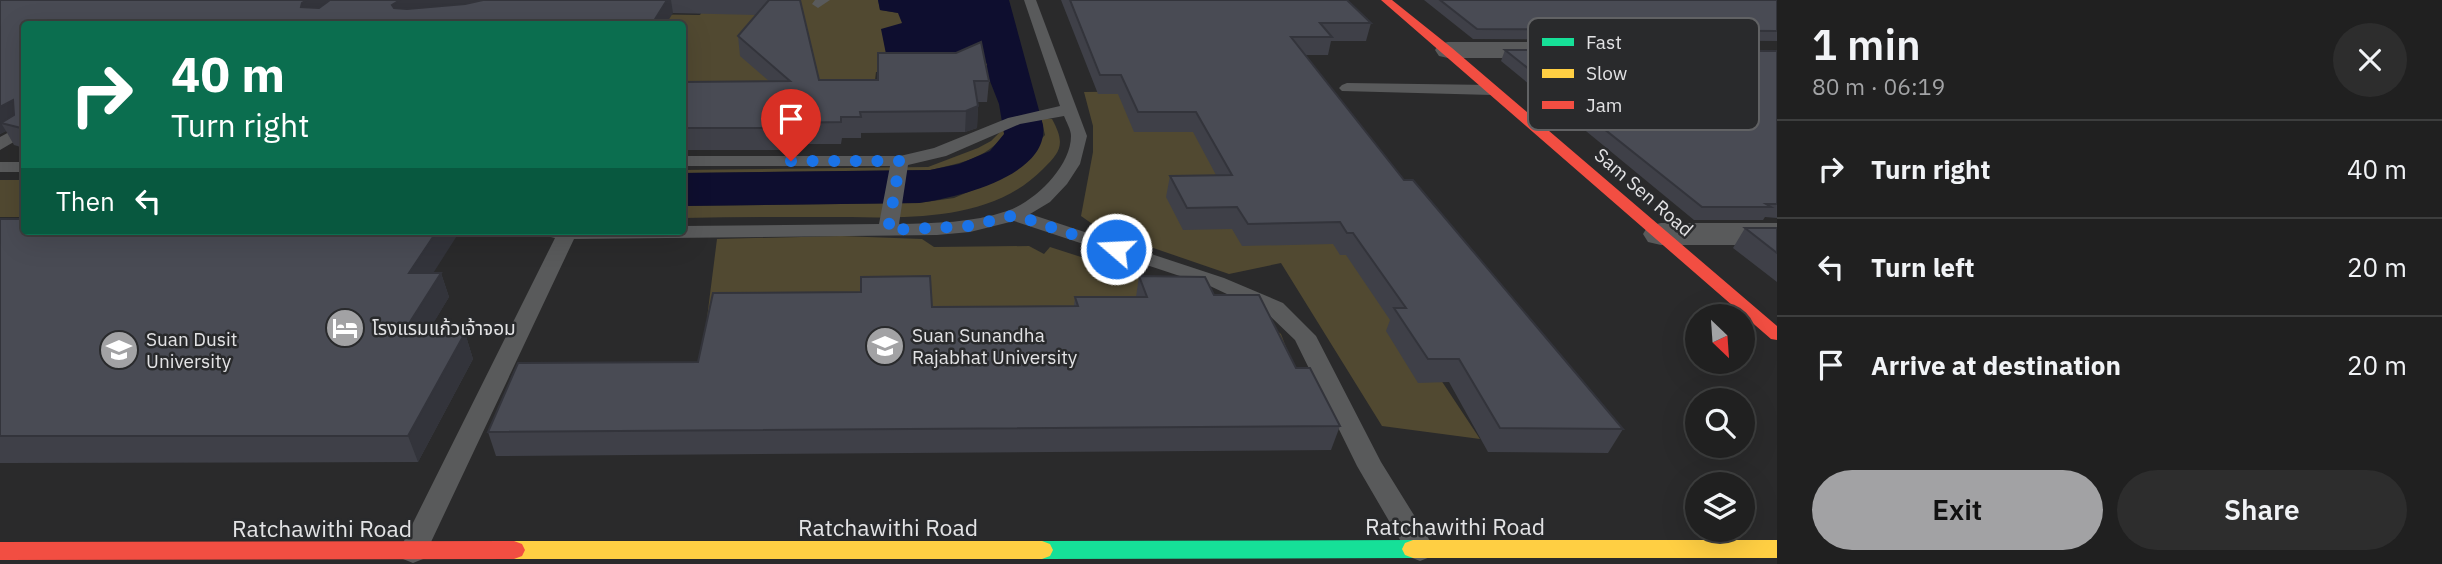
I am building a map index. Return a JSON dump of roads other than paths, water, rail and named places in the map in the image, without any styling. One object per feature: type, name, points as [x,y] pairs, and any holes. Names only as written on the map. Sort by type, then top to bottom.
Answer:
[{"type":"main road","name":"Sam Sen Road","points":[[1386,0],[1528,121]]},
{"type":"main road","name":"Sam Sen Road","points":[[1539,130],[1777,335]]},
{"type":"main road","name":"Ratchawithi Road","points":[[0,551],[110,557],[413,551],[593,557],[1063,557],[1420,549],[1547,556],[1777,549]]},
{"type":"street","points":[[1448,50],[1528,51]]},
{"type":"street","points":[[1661,234],[1777,234]]},
{"type":"lane","points":[[686,231],[888,230],[970,226],[1015,215],[1043,198],[1061,180],[1071,164],[1079,136],[1030,0]]},
{"type":"lane","points":[[1347,88],[1492,90]]},
{"type":"lane","points":[[686,161],[899,164],[951,150],[995,127],[1047,112],[1070,110]]},
{"type":"lane","points":[[0,145],[21,131]]},
{"type":"lane","points":[[888,230],[899,164]]},
{"type":"lane","points":[[0,167],[21,167]]},
{"type":"lane","points":[[1015,215],[1217,282],[1275,308],[1306,336],[1370,466],[1420,549]]},
{"type":"lane","points":[[413,551],[557,235]]},
{"type":"place","name":"โรงแรมแก้วเจ้าจอม","points":[[345,328]]},
{"type":"place","name":"Suan Sunandha Rajabhat University","points":[[885,346]]},
{"type":"place","name":"Suan Dusit University","points":[[119,350]]}]
